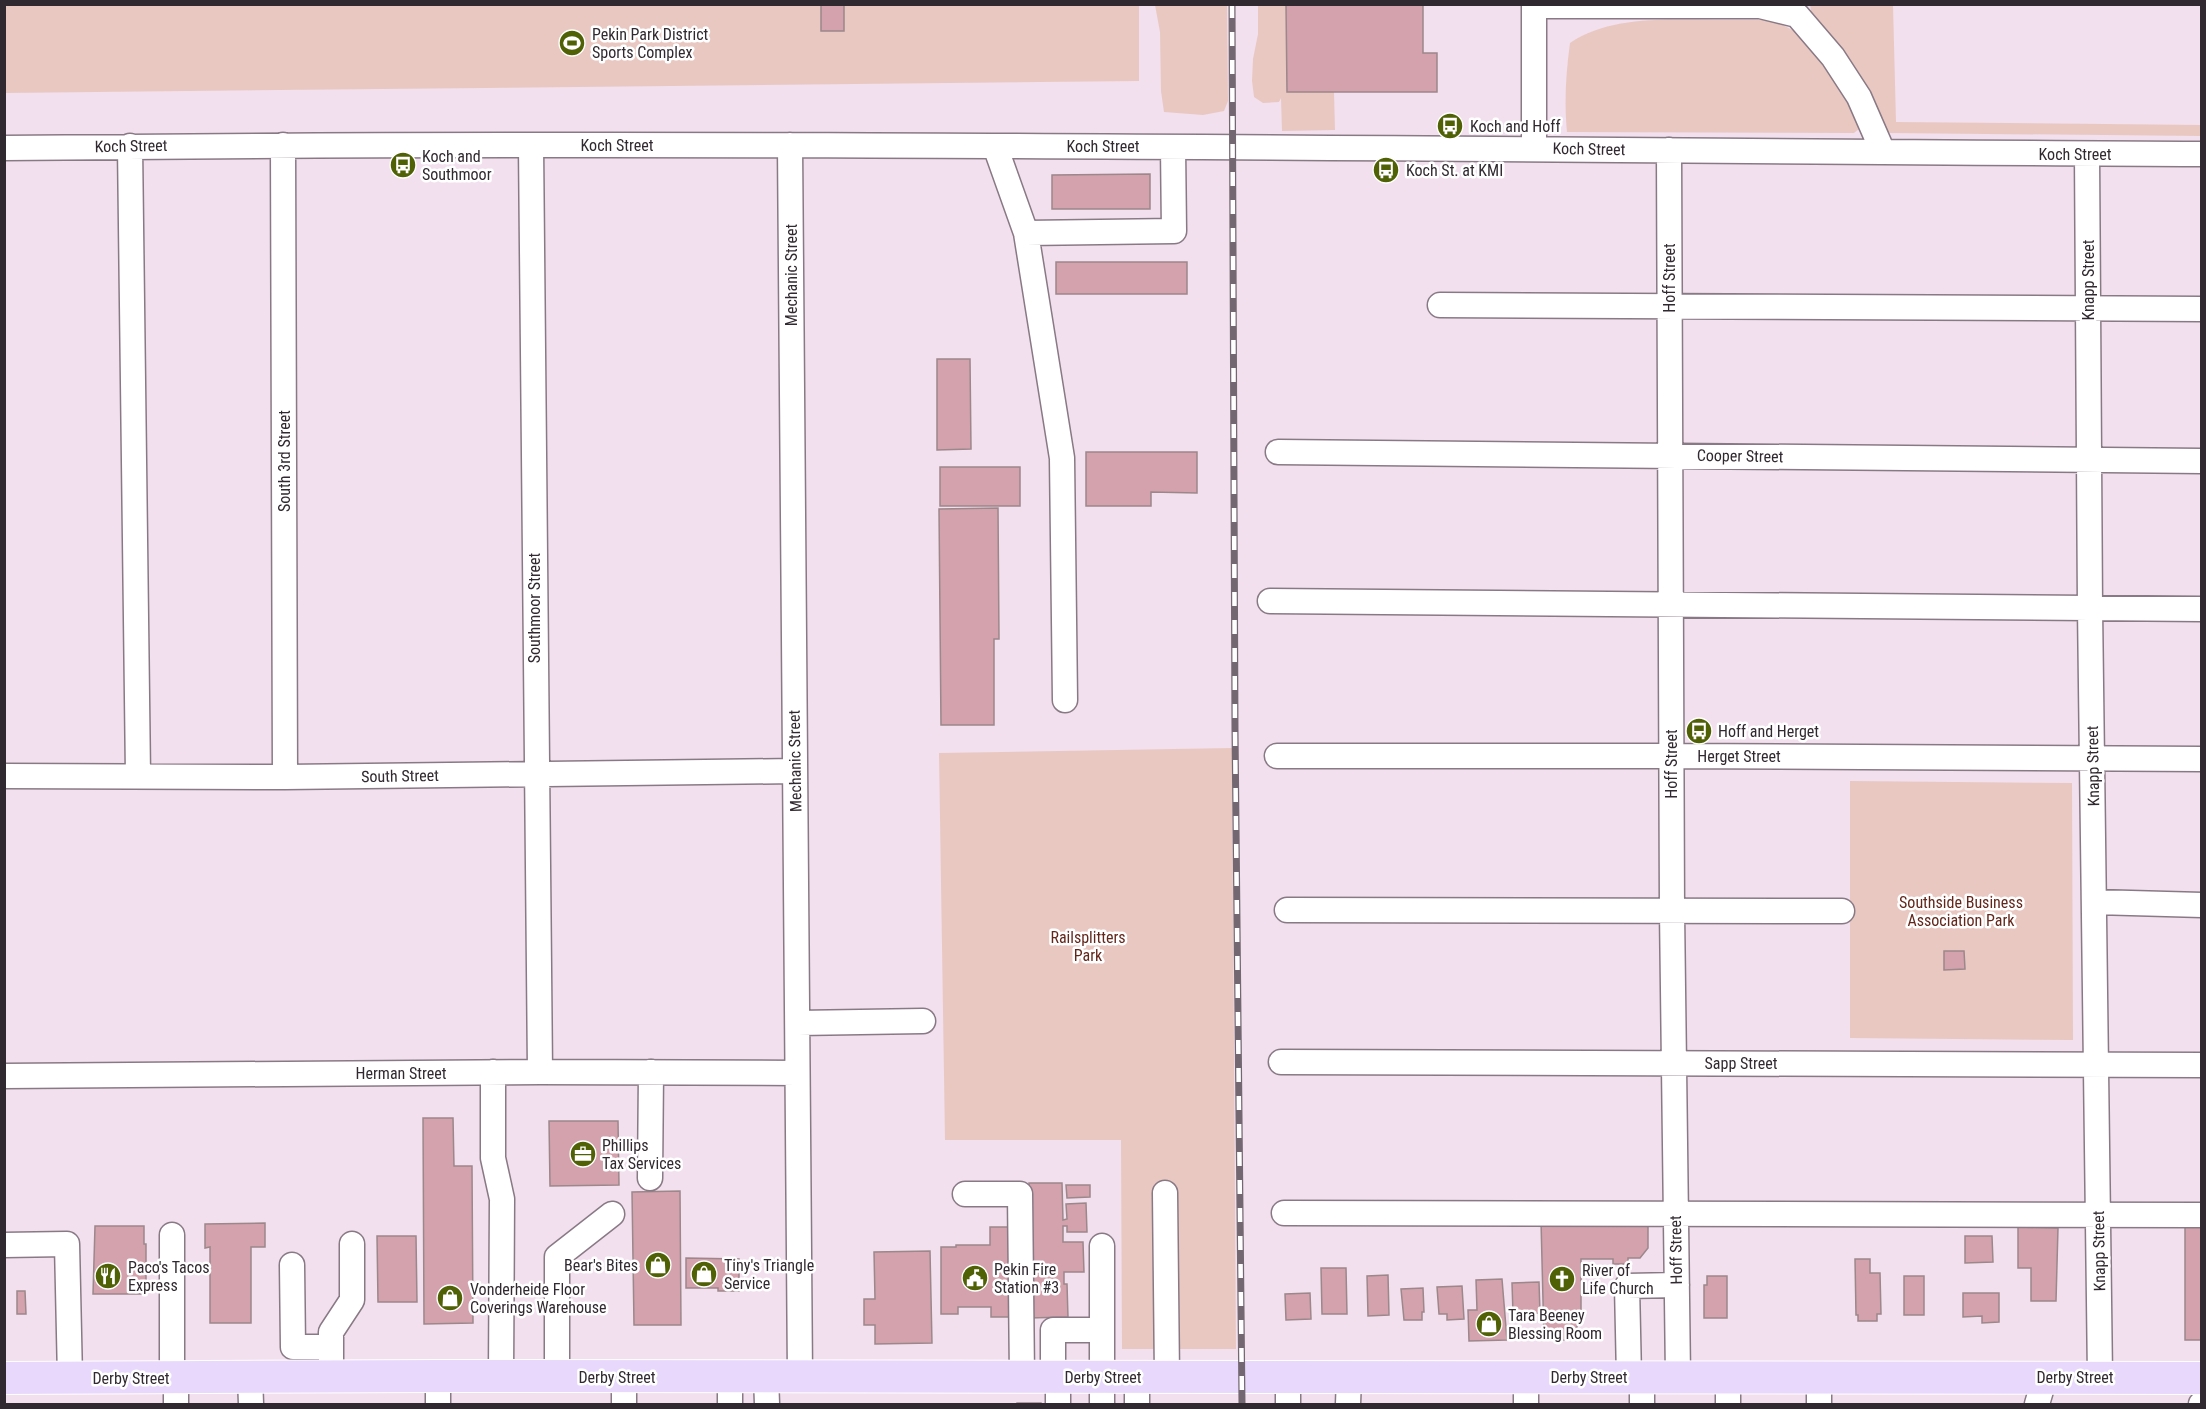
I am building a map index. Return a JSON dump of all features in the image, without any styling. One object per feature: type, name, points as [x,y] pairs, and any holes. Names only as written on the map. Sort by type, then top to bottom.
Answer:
[{"type":"main road","name":"Derby Street","points":[[4,1378],[70,1378],[250,1391],[331,1362],[438,1390],[501,1377],[557,1377],[624,1391],[766,1391],[800,1377],[1048,1384],[1102,1391],[1147,1386],[1288,1391],[1527,1391],[1638,1386],[1678,1377],[1728,1391],[2041,1391],[2100,1377],[2202,1378]]},
{"type":"street","points":[[1534,149],[1534,5],[1760,6],[1797,15],[1833,57],[1859,98],[1882,152]]},
{"type":"street","name":"Koch Street","points":[[4,148],[283,145],[790,145],[2202,154]]},
{"type":"street","name":"South 3rd Street","points":[[283,145],[285,777]]},
{"type":"street","name":"Southmoor Street","points":[[531,145],[540,1072]]},
{"type":"street","name":"Mechanic Street","points":[[790,145],[800,1377]]},
{"type":"street","points":[[130,146],[138,776]]},
{"type":"street","points":[[995,146],[1026,232],[1062,458],[1065,700]]},
{"type":"street","points":[[1026,232],[1174,231],[1173,147]]},
{"type":"street","name":"Hoff Street","points":[[1669,150],[1672,911],[1678,1377]]},
{"type":"street","name":"Knapp Street","points":[[2087,154],[2090,608],[2100,1377]]},
{"type":"street","points":[[1440,305],[2202,309]]},
{"type":"street","name":"Cooper Street","points":[[1278,452],[2202,461]]},
{"type":"street","points":[[1270,601],[2202,609]]},
{"type":"street","name":"Herget Street","points":[[1277,756],[2202,759]]},
{"type":"street","name":"South Street","points":[[4,776],[285,777],[795,771]]},
{"type":"street","points":[[2095,902],[2202,905]]},
{"type":"street","points":[[1287,910],[1842,911]]},
{"type":"street","points":[[798,1023],[923,1021]]},
{"type":"street","name":"Sapp Street","points":[[1281,1062],[2202,1065]]},
{"type":"street","points":[[493,1072],[493,1158],[502,1199],[501,1377]]},
{"type":"street","name":"Herman Street","points":[[4,1076],[493,1072],[797,1073]]},
{"type":"street","points":[[651,1072],[651,1178]]},
{"type":"street","points":[[1147,1386],[1166,1193]]},
{"type":"street","points":[[965,1194],[1020,1194],[1048,1384]]},
{"type":"street","points":[[1284,1213],[2202,1215]]},
{"type":"street","points":[[557,1377],[557,1257],[612,1214]]},
{"type":"street","points":[[172,1235],[175,1387]]},
{"type":"street","points":[[4,1245],[67,1244],[70,1378]]},
{"type":"street","points":[[292,1265],[293,1347],[331,1362],[331,1332],[352,1300],[352,1244]]},
{"type":"street","points":[[1102,1246],[1102,1391]]},
{"type":"street","points":[[1638,1386],[1627,1286],[1677,1285]]},
{"type":"street","points":[[1048,1384],[1053,1330],[1102,1330]]},
{"type":"green space","points":[[1810,4],[1893,5],[1896,122],[2201,125],[2201,136],[1890,133],[1885,130],[1812,18]]},
{"type":"green space","name":"Pekin Park District Sports Complex","points":[[4,5],[1139,5],[1139,81],[5,93]]},
{"type":"green space","points":[[1155,5],[1227,5],[1228,101],[1224,111],[1203,115],[1164,112],[1161,91],[1160,32]]},
{"type":"green space","points":[[1258,5],[1286,5],[1287,92],[1334,92],[1335,130],[1282,131],[1281,98],[1279,102],[1263,103],[1254,97],[1252,81],[1258,34]]},
{"type":"green space","points":[[1763,20],[1781,24],[1814,46],[1854,110],[1859,129],[1854,133],[1567,132],[1566,87],[1570,43],[1588,33],[1629,22]]},
{"type":"green space","name":"Railsplitters Park","points":[[1232,748],[1236,1349],[1122,1349],[1121,1140],[945,1140],[939,753]]},
{"type":"green space","name":"Southside Business Association Park","points":[[1850,781],[2072,783],[2073,1040],[1850,1038]]},
{"type":"building","points":[[821,4],[844,4],[844,31],[821,31]]},
{"type":"building","points":[[1286,4],[1423,4],[1423,53],[1437,53],[1437,92],[1287,92]]},
{"type":"building","points":[[1150,174],[1150,209],[1052,209],[1052,175]]},
{"type":"building","points":[[1056,262],[1187,262],[1187,294],[1056,294]]},
{"type":"building","points":[[937,359],[970,359],[971,449],[937,450]]},
{"type":"building","points":[[1086,452],[1197,452],[1197,493],[1151,492],[1151,506],[1086,506]]},
{"type":"building","points":[[940,467],[1020,467],[1020,506],[940,506]]},
{"type":"building","points":[[998,508],[999,639],[994,639],[994,725],[941,725],[939,509]]},
{"type":"building","points":[[1944,951],[1964,951],[1965,969],[1944,970]]},
{"type":"building","points":[[423,1118],[453,1118],[454,1166],[472,1166],[473,1323],[424,1324]]},
{"type":"building","points":[[549,1121],[618,1121],[619,1185],[550,1186]]},
{"type":"building","points":[[1029,1183],[1062,1183],[1063,1220],[1067,1219],[1066,1204],[1086,1203],[1087,1232],[1067,1232],[1067,1226],[1063,1226],[1063,1242],[1083,1242],[1084,1272],[1064,1272],[1064,1284],[1067,1284],[1068,1317],[1029,1318]]},
{"type":"building","points":[[1066,1185],[1090,1185],[1090,1197],[1067,1198]]},
{"type":"building","points":[[680,1191],[681,1325],[634,1325],[632,1192]]},
{"type":"building","points":[[1648,1220],[1648,1248],[1640,1258],[1628,1258],[1628,1264],[1613,1264],[1613,1259],[1581,1259],[1581,1315],[1577,1315],[1577,1340],[1544,1340],[1541,1221]]},
{"type":"building","points":[[265,1223],[265,1247],[251,1247],[251,1323],[210,1323],[210,1247],[205,1248],[205,1224]]},
{"type":"building","points":[[2185,1225],[2202,1225],[2202,1340],[2185,1340]]},
{"type":"building","points":[[95,1226],[144,1226],[146,1294],[93,1294]]},
{"type":"building","points":[[990,1227],[1011,1227],[1011,1317],[991,1317],[991,1307],[958,1307],[958,1314],[941,1314],[941,1247],[990,1245]]},
{"type":"building","points":[[2018,1227],[2058,1228],[2056,1301],[2031,1301],[2031,1268],[2018,1268]]},
{"type":"building","points":[[377,1236],[416,1236],[417,1302],[378,1302]]},
{"type":"building","points":[[1965,1236],[1992,1236],[1993,1262],[1965,1263]]},
{"type":"building","points":[[930,1251],[932,1343],[875,1344],[875,1325],[864,1325],[864,1299],[875,1299],[874,1252]]},
{"type":"building","points":[[686,1258],[739,1259],[739,1291],[718,1291],[718,1288],[686,1288]]},
{"type":"building","points":[[1855,1259],[1870,1259],[1870,1273],[1880,1273],[1881,1314],[1877,1314],[1877,1321],[1858,1321]]},
{"type":"building","points":[[1321,1268],[1346,1268],[1347,1314],[1322,1314]]},
{"type":"building","points":[[1388,1275],[1389,1315],[1368,1316],[1367,1276]]},
{"type":"building","points":[[1707,1276],[1727,1276],[1727,1318],[1704,1318],[1704,1285],[1707,1285]]},
{"type":"building","points":[[1904,1276],[1924,1276],[1924,1315],[1904,1315]]},
{"type":"building","points":[[1502,1279],[1507,1340],[1469,1341],[1468,1310],[1477,1310],[1476,1280]]},
{"type":"building","points":[[1539,1282],[1540,1313],[1513,1314],[1512,1283]]},
{"type":"building","points":[[1462,1286],[1464,1319],[1447,1320],[1447,1314],[1439,1314],[1437,1287]]},
{"type":"building","points":[[1423,1288],[1422,1320],[1404,1320],[1401,1289]]},
{"type":"building","points":[[17,1291],[25,1291],[26,1314],[17,1314]]},
{"type":"building","points":[[1310,1293],[1311,1319],[1286,1320],[1285,1294]]},
{"type":"building","points":[[1963,1293],[1999,1293],[1999,1322],[1982,1323],[1982,1316],[1963,1317]]},
{"type":"building","points":[[1041,1403],[1041,1404],[1017,1404]]},
{"type":"railway","points":[[1232,4],[1235,730],[1242,1404]]},
{"type":"place","name":"Pekin Park District Sports Complex","points":[[572,43]]},
{"type":"place","name":"Koch and Hoff","points":[[1450,126]]},
{"type":"place","name":"Koch and Southmoor","points":[[403,165]]},
{"type":"place","name":"Koch St. at KMI","points":[[1386,170]]},
{"type":"place","name":"Hoff and Herget","points":[[1699,731]]},
{"type":"place","name":"Phillips Tax Services","points":[[583,1154]]},
{"type":"place","name":"Bear's Bites","points":[[658,1265]]},
{"type":"place","name":"Tiny's Triangle Service","points":[[704,1274]]},
{"type":"place","name":"Paco's Tacos Express","points":[[108,1276]]},
{"type":"place","name":"Pekin Fire Station #3","points":[[975,1278]]},
{"type":"place","name":"River of Life Church","points":[[1562,1279]]},
{"type":"place","name":"Vonderheide Floor Coverings Warehouse","points":[[450,1298]]},
{"type":"place","name":"Tara Beeney Blessing Room","points":[[1489,1324]]}]
